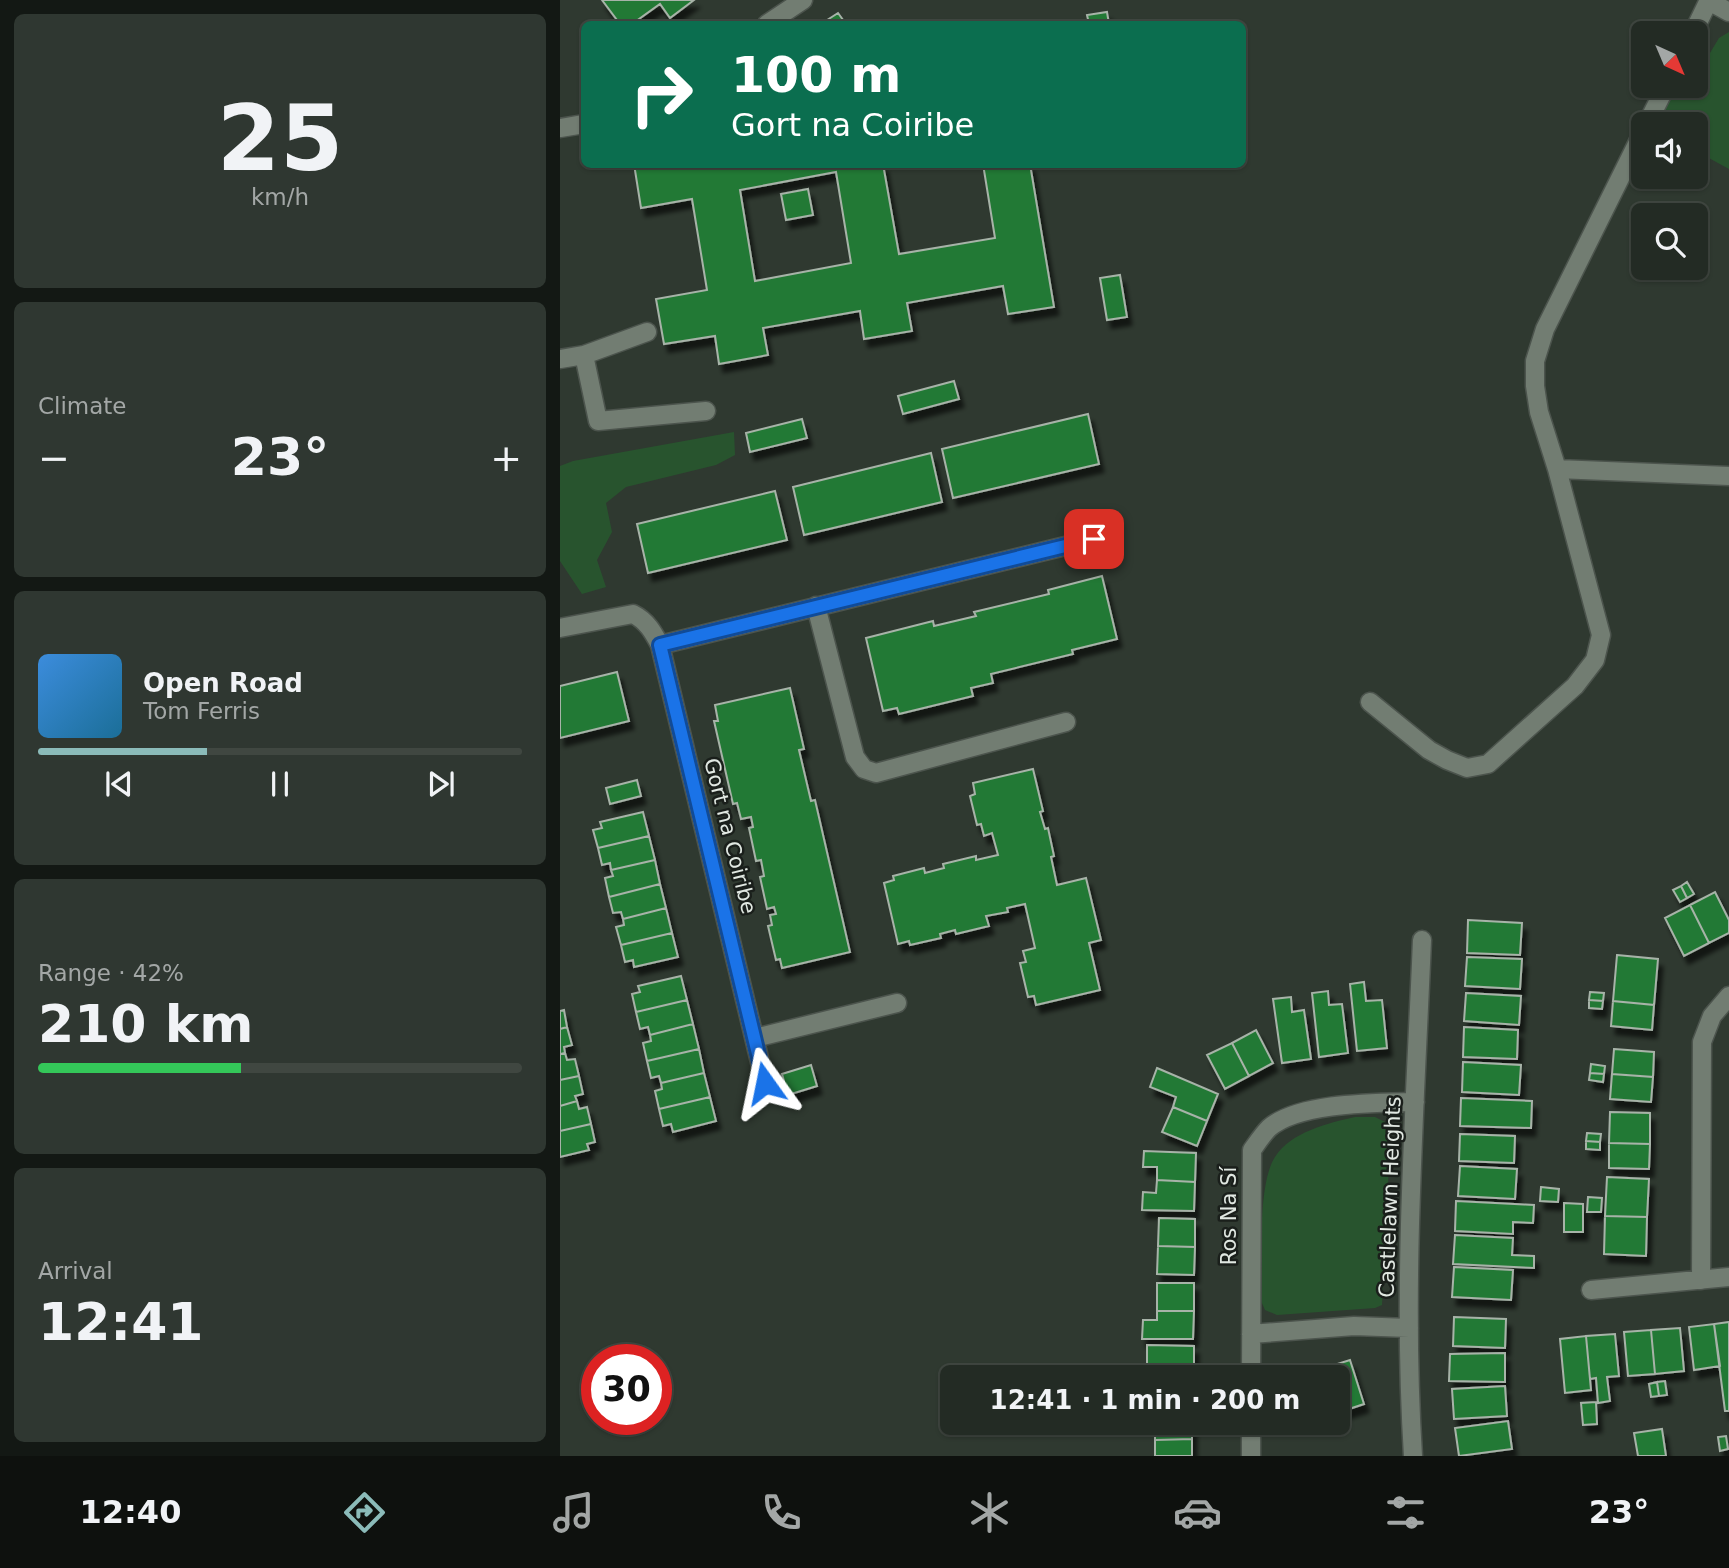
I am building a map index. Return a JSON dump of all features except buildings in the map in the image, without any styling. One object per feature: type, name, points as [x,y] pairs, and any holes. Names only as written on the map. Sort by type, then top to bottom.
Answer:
[{"type":"street","points":[[772,21],[803,0]]},
{"type":"street","points":[[1699,21],[1709,1],[1729,12]]},
{"type":"street","points":[[560,128],[581,124]]},
{"type":"street","points":[[1370,702],[1429,750],[1467,768],[1488,764],[1576,686],[1595,660],[1601,635],[1539,412],[1535,361],[1545,329],[1631,156]]},
{"type":"street","points":[[560,359],[584,355],[648,332]]},
{"type":"street","points":[[584,355],[598,421],[706,411]]},
{"type":"street","points":[[1557,469],[1729,476]]},
{"type":"street","points":[[660,645],[1094,539]]},
{"type":"street","points":[[816,606],[855,757],[864,769],[876,774],[1066,722]]},
{"type":"street","name":"Gort na Coiribe","points":[[560,628],[633,614],[642,618],[660,645],[765,1083]]},
{"type":"street","name":"Castlelawn Heights","points":[[1413,1456],[1408,1379],[1410,1226],[1422,940]]},
{"type":"street","points":[[1702,1280],[1702,1042],[1712,1016],[1729,996]]},
{"type":"street","points":[[755,1038],[897,1003]]},
{"type":"street","name":"Ros Na Sí","points":[[1251,1365],[1252,1150],[1270,1128],[1291,1116],[1345,1104],[1415,1102]]},
{"type":"street","points":[[1591,1290],[1729,1277]]},
{"type":"street","points":[[1251,1334],[1354,1326],[1409,1328]]},
{"type":"street","points":[[1251,1435],[1251,1455]]},
{"type":"green space","points":[[1729,32],[1729,169],[1708,158],[1708,112],[1662,112],[1669,98],[1708,98],[1708,56],[1719,38]]},
{"type":"green space","points":[[734,432],[735,455],[716,465],[626,487],[606,503],[612,532],[597,560],[606,587],[582,594],[560,561],[560,466],[573,461]]},
{"type":"green space","points":[[1355,1117],[1375,1117],[1391,1125],[1382,1305],[1375,1308],[1277,1315],[1265,1310],[1261,1301],[1263,1205],[1269,1170],[1275,1157],[1282,1148],[1300,1135]]},
{"type":"route","points":[[765,1083],[660,645],[1094,539]]}]
